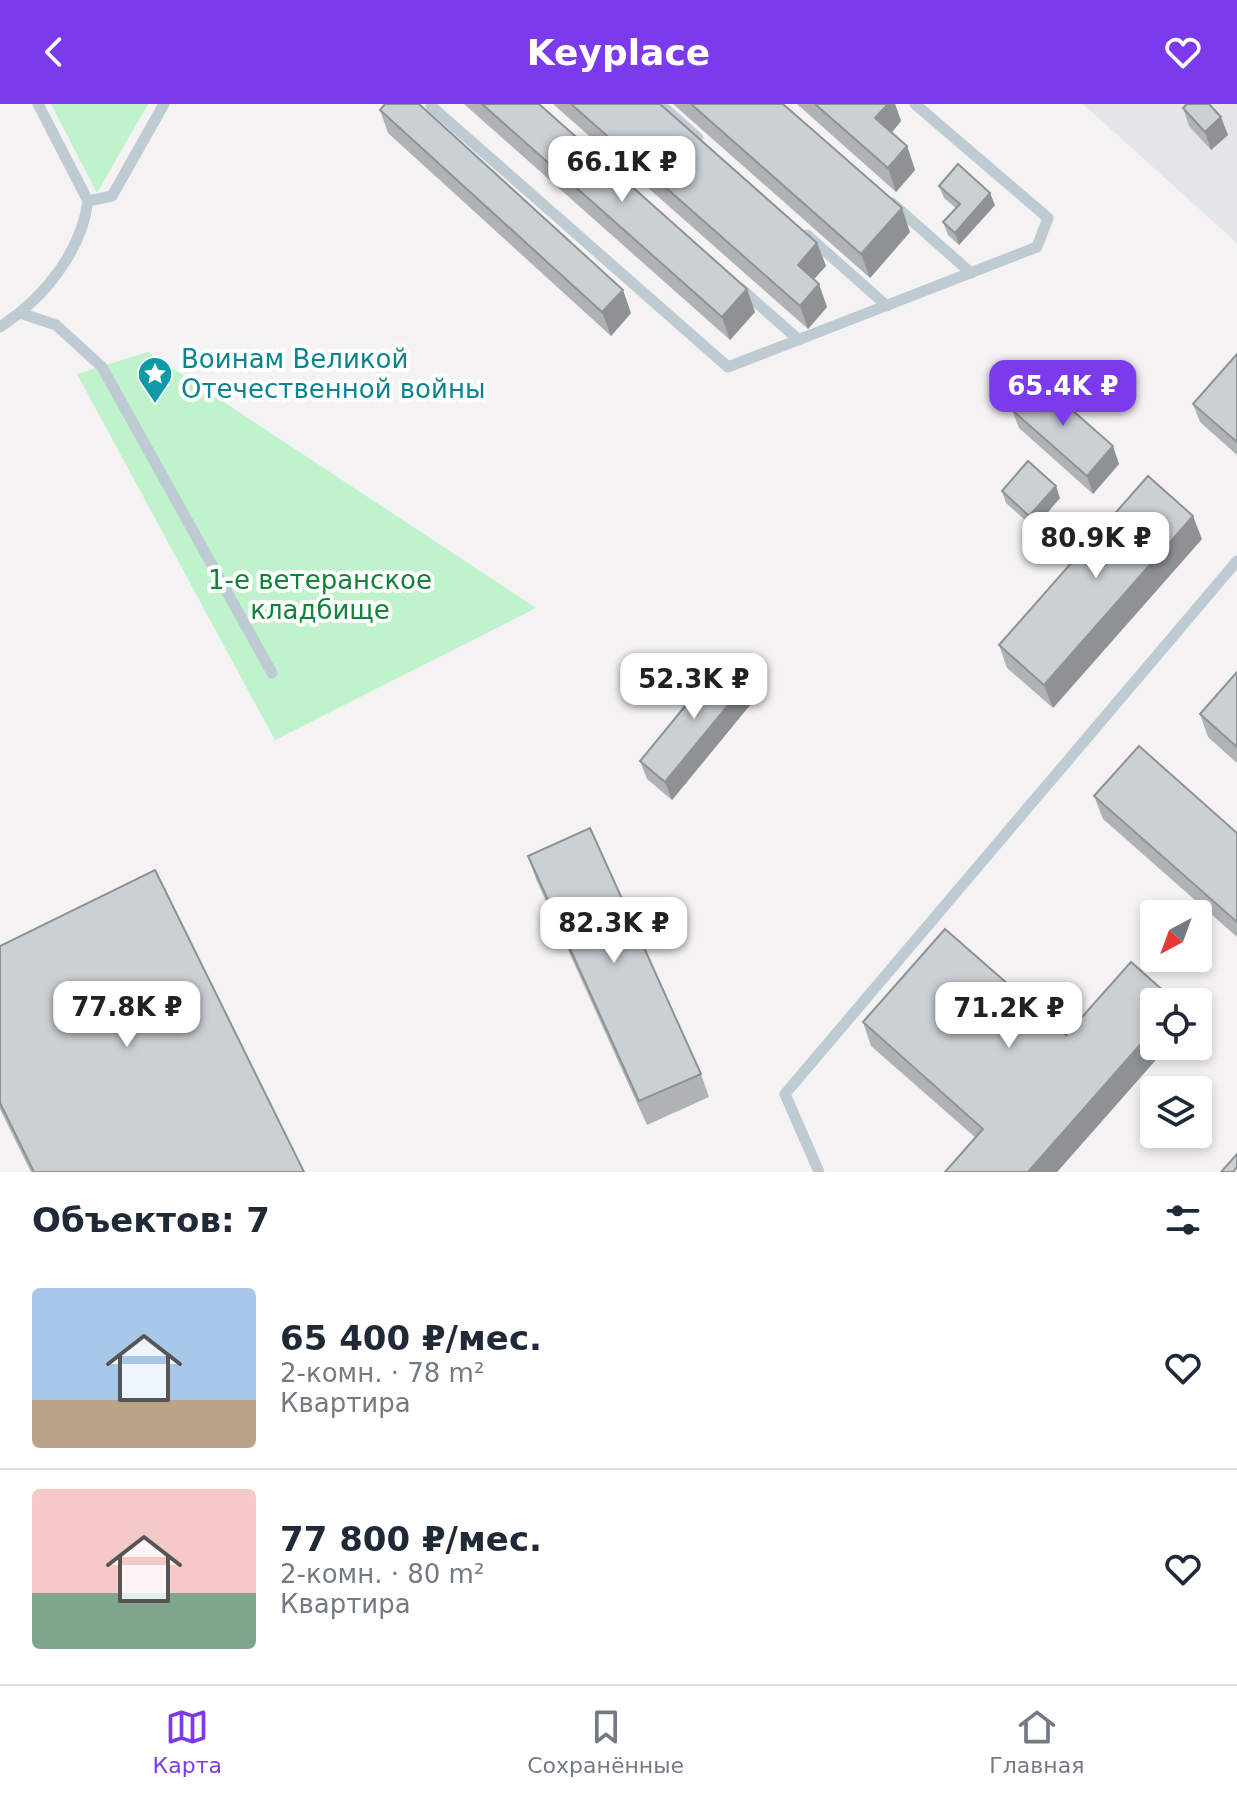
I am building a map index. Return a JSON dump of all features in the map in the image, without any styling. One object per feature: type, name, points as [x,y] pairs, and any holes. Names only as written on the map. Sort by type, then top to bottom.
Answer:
[{"type":"lane","points":[[0,327],[20,313],[64,265],[85,223],[88,201],[38,104]]},
{"type":"lane","points":[[88,201],[112,196],[164,104]]},
{"type":"lane","points":[[660,104],[705,144]]},
{"type":"lane","points":[[431,105],[728,367],[1037,247],[1048,218],[915,104]]},
{"type":"lane","points":[[888,199],[971,273]]},
{"type":"lane","points":[[796,225],[887,306]]},
{"type":"lane","points":[[729,278],[799,340]]},
{"type":"lane","points":[[20,313],[56,325],[102,367],[272,673]]},
{"type":"lane","points":[[819,1172],[785,1094],[1237,561]]},
{"type":"shaded area","points":[[1083,104],[1237,104],[1237,243]]},
{"type":"green space","points":[[51,104],[148,104],[97,193]]},
{"type":"green space","name":"1-е ветеранское кладбище","points":[[148,352],[536,608],[275,740],[77,374]]},
{"type":"building","points":[[385,104],[419,104],[623,290],[602,312],[380,110]]},
{"type":"building","points":[[482,104],[539,104],[747,289],[722,317]]},
{"type":"building","points":[[571,104],[660,104],[817,243],[798,265],[819,284],[800,306]]},
{"type":"building","points":[[691,104],[783,104],[902,208],[861,254]]},
{"type":"building","points":[[815,104],[888,104],[875,118],[907,146],[888,168]]},
{"type":"building","points":[[1187,104],[1209,104],[1221,117],[1205,132],[1183,108]]},
{"type":"building","points":[[958,164],[990,193],[955,233],[943,222],[960,204],[939,186]]},
{"type":"building","points":[[1237,354],[1237,442],[1193,404]]},
{"type":"building","points":[[1039,381],[1113,446],[1087,476],[1012,410]]},
{"type":"building","points":[[1028,461],[1056,486],[1029,516],[1002,491]]},
{"type":"building","points":[[1148,476],[1193,516],[1044,685],[999,645]]},
{"type":"building","points":[[723,660],[748,681],[665,782],[640,761]]},
{"type":"building","points":[[1237,672],[1237,747],[1200,714]]},
{"type":"building","points":[[1139,746],[1237,833],[1237,922],[1094,796]]},
{"type":"building","points":[[590,828],[701,1074],[639,1101],[528,856]]},
{"type":"building","points":[[155,870],[304,1172],[34,1172],[0,1103],[0,946]]},
{"type":"building","points":[[945,929],[1066,1035],[1131,962],[1160,988],[1140,988],[1140,1045],[1028,1172],[945,1172],[983,1129],[863,1022]]},
{"type":"building","points":[[1237,1154],[1237,1167],[1233,1172],[1221,1172]]},
{"type":"place","name":"Воинам Великой Отечественной войны","points":[[155,405]]}]
